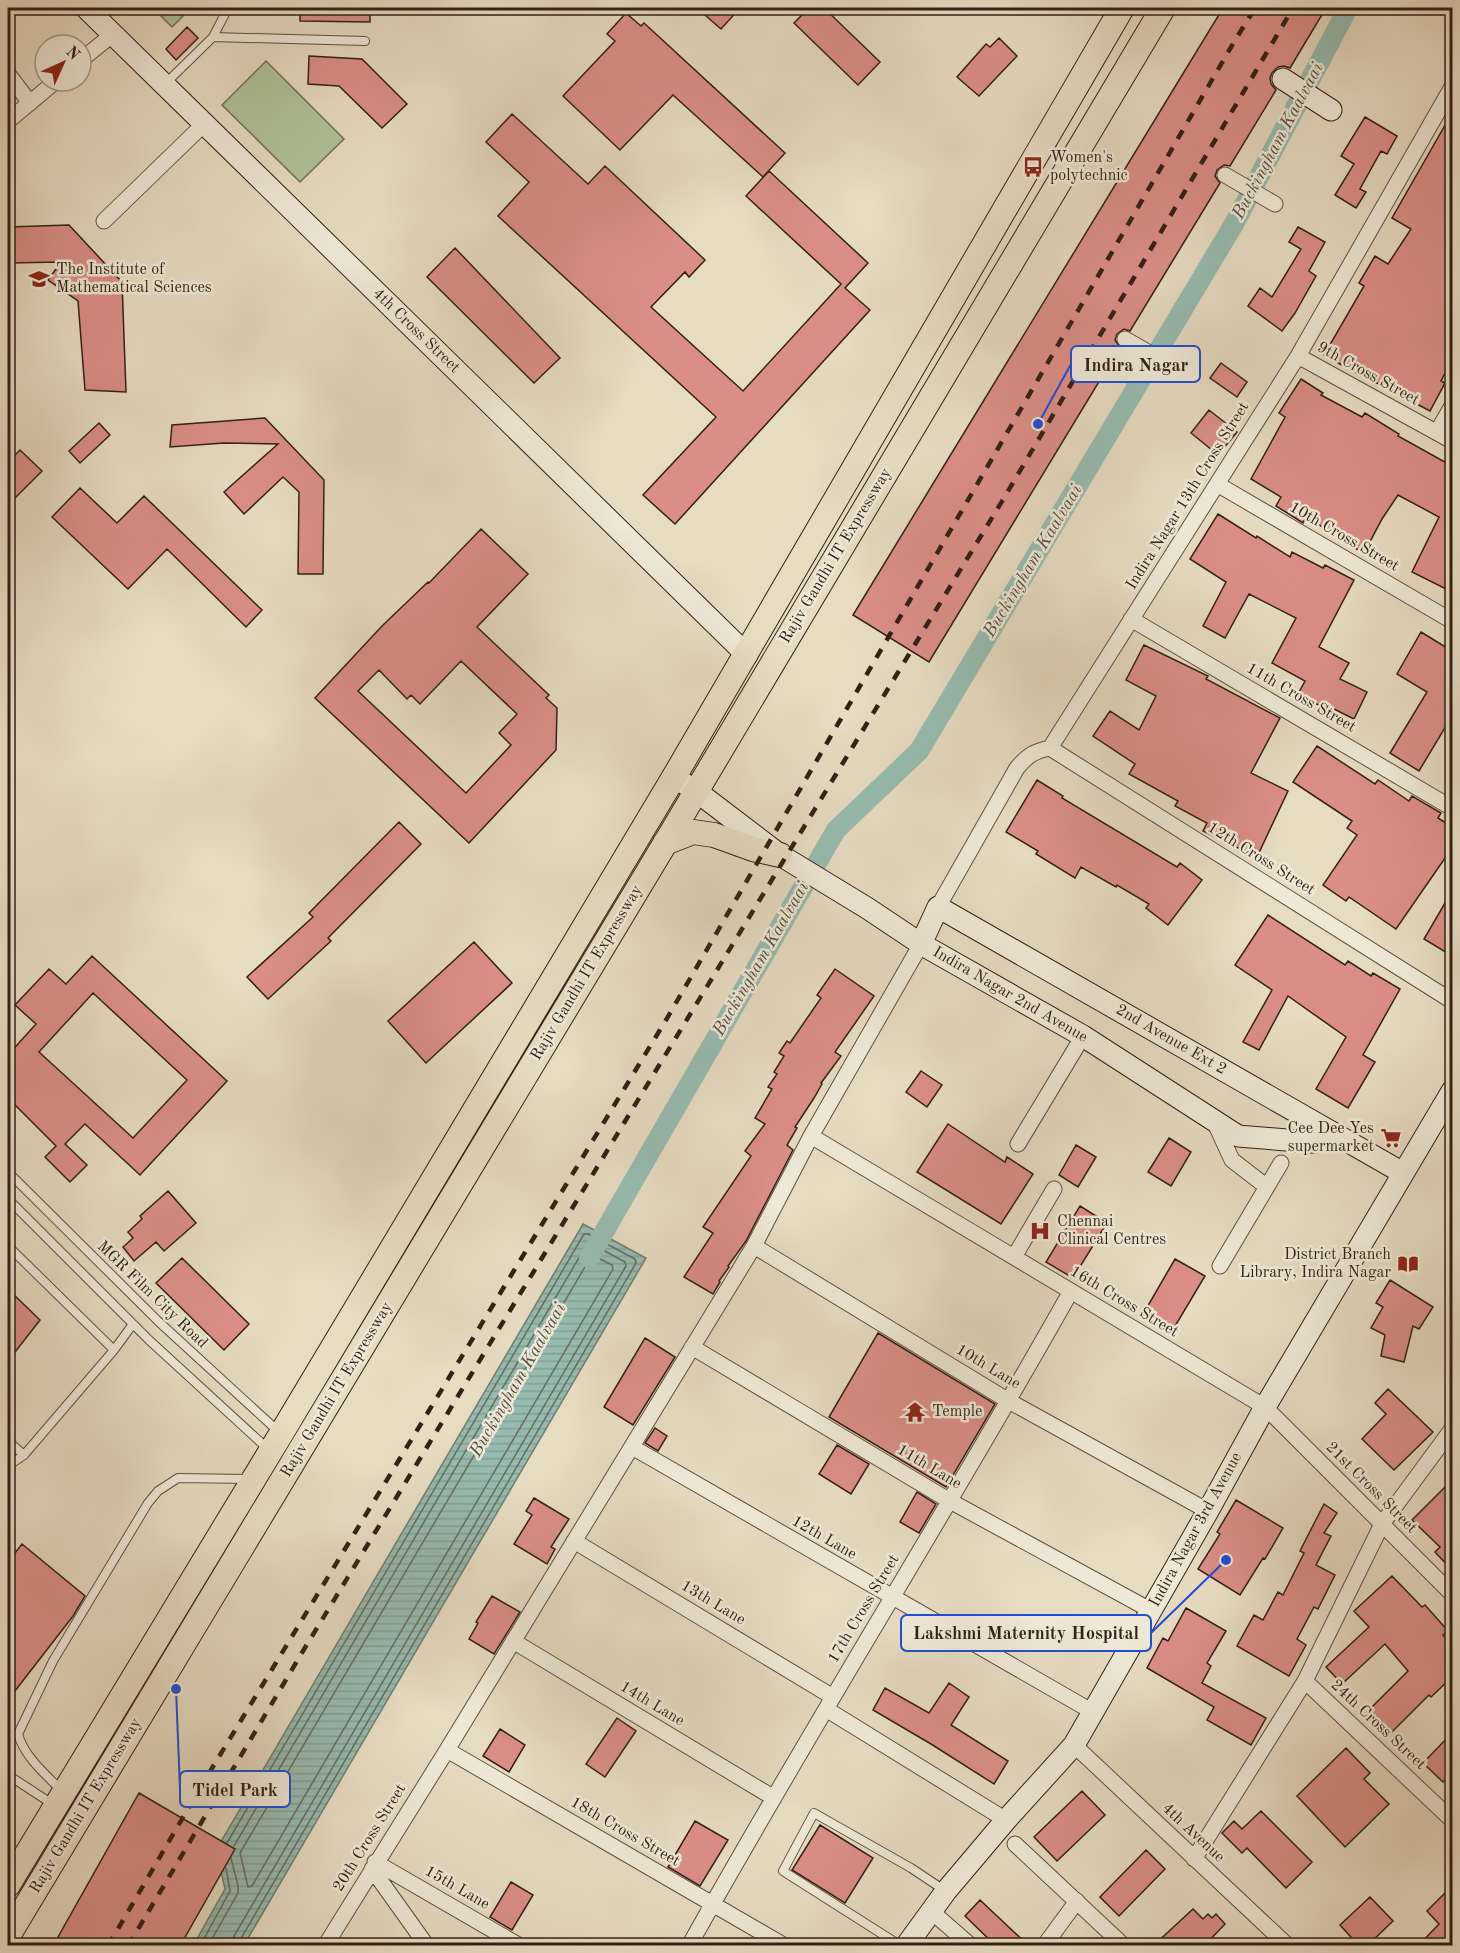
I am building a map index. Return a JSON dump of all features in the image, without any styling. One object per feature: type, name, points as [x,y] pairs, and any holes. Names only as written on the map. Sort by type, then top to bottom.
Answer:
[{"type":"main road","name":"Rajiv Gandhi IT Expressway","points":[[8,1885],[747,655],[1122,8]]},
{"type":"main road","name":"Rajiv Gandhi IT Expressway","points":[[8,1936],[1164,8]]},
{"type":"main road","points":[[665,843],[693,832],[714,835],[753,849],[780,855]]},
{"type":"street","name":"4th Cross Street","points":[[86,8],[747,655]]},
{"type":"street","points":[[93,50],[112,35]]},
{"type":"street","points":[[8,74],[30,103]]},
{"type":"street","points":[[1283,80],[1331,110]]},
{"type":"street","name":"Indira Nagar 13th Cross Street","points":[[1050,748],[1298,356],[1452,87]]},
{"type":"street","points":[[8,121],[42,93]]},
{"type":"street","points":[[104,221],[204,124]]},
{"type":"street","points":[[1225,175],[1275,204]]},
{"type":"street","points":[[1125,339],[1177,369]]},
{"type":"street","name":"9th Cross Street","points":[[1298,356],[1452,441]]},
{"type":"street","points":[[1437,432],[1452,406]]},
{"type":"street","name":"10th Cross Street","points":[[1217,484],[1452,621]]},
{"type":"street","name":"11th Cross Street","points":[[1131,619],[1452,808]]},
{"type":"street","points":[[921,944],[938,907],[1017,768],[1036,751],[1050,748]]},
{"type":"street","name":"12th Cross Street","points":[[1050,748],[1452,1001]]},
{"type":"street","name":"Indira Nagar 2nd Avenue","points":[[674,777],[780,855],[921,944],[1083,1036],[1239,1136],[1311,1142],[1344,1139]]},
{"type":"street","name":"2nd Avenue Ext 2","points":[[938,907],[1403,1173]]},
{"type":"street","name":"20th Cross Street","points":[[324,1946],[447,1750],[754,1246],[811,1136],[921,944]]},
{"type":"street","points":[[1018,1144],[1083,1036]]},
{"type":"street","name":"Indira Nagar 3rd Avenue","points":[[906,1946],[946,1891],[1074,1745],[1152,1611],[1265,1407],[1452,1091]]},
{"type":"street","points":[[1214,1120],[1232,1160],[1267,1187]]},
{"type":"street","name":"16th Cross Street","points":[[811,1136],[1265,1407]]},
{"type":"street","points":[[1220,1266],[1281,1163]]},
{"type":"street","points":[[1014,1257],[1054,1190]]},
{"type":"street","name":"10th Lane","points":[[754,1246],[1009,1401],[1208,1511]]},
{"type":"street","name":"17th Cross Street","points":[[688,1946],[891,1597],[1009,1401],[1071,1291]]},
{"type":"street","name":"11th Lane","points":[[692,1347],[950,1500],[1152,1611]]},
{"type":"street","name":"21st Cross Street","points":[[1265,1407],[1452,1594]]},
{"type":"street","points":[[1194,1859],[1305,1681],[1382,1524],[1452,1429]]},
{"type":"street","name":"12th Lane","points":[[632,1447],[1093,1712]]},
{"type":"street","name":"13th Lane","points":[[574,1540],[829,1703],[1006,1820]]},
{"type":"street","name":"14th Lane","points":[[513,1641],[774,1798]]},
{"type":"street","name":"24th Cross Street","points":[[1305,1681],[1452,1820]]},
{"type":"street","name":"4th Avenue","points":[[1074,1745],[1288,1946]]},
{"type":"street","name":"18th Cross Street","points":[[447,1750],[713,1902],[785,1946]]},
{"type":"street","points":[[1015,1844],[1124,1946]]},
{"type":"street","points":[[374,1865],[427,1946]]},
{"type":"street","name":"15th Lane","points":[[374,1865],[520,1946]]},
{"type":"street","points":[[1044,1946],[1077,1901]]},
{"type":"street","points":[[931,1911],[971,1946]]},
{"type":"lane","points":[[164,85],[213,37],[228,8]]},
{"type":"lane","points":[[213,37],[365,41]]},
{"type":"lane","name":"MGR Film City Road","points":[[8,1172],[276,1442]]},
{"type":"lane","points":[[8,1199],[193,1382],[276,1442]]},
{"type":"lane","points":[[8,1246],[114,1350]]},
{"type":"lane","points":[[8,1466],[24,1455],[114,1350],[133,1324]]},
{"type":"lane","points":[[8,1441],[24,1455]]},
{"type":"lane","points":[[60,1800],[18,1734],[52,1661],[148,1503],[158,1491],[178,1478],[253,1479]]},
{"type":"lane","points":[[8,1775],[60,1800]]},
{"type":"lane","points":[[901,1946],[783,1871],[814,1813],[911,1868],[946,1891]]},
{"type":"green space","points":[[153,8],[191,8],[172,27]]},
{"type":"green space","points":[[266,61],[344,139],[300,182],[222,105]]},
{"type":"water","points":[[583,1224],[646,1258],[244,1945],[193,1946],[225,1889],[216,1850]]},
{"type":"building","points":[[300,8],[370,8],[370,22],[300,21]]},
{"type":"building","points":[[697,8],[740,8],[721,29]]},
{"type":"building","points":[[809,8],[824,8],[880,62],[858,85],[794,23]]},
{"type":"building","points":[[1223,8],[1326,8],[1290,68],[1278,67],[1272,73],[1271,84],[1276,90],[1230,166],[1224,165],[1217,170],[1215,176],[1220,183],[1130,331],[1124,329],[1117,334],[1115,340],[1120,347],[929,662],[853,615]]},
{"type":"building","points":[[626,13],[641,26],[644,23],[785,153],[763,177],[673,95],[620,150],[563,96],[615,41],[607,34]]},
{"type":"building","points":[[187,27],[198,38],[176,60],[166,49]]},
{"type":"building","points":[[999,38],[1017,56],[979,96],[957,77],[986,44],[990,47]]},
{"type":"building","points":[[309,56],[362,59],[407,104],[382,128],[339,86],[308,84]]},
{"type":"building","points":[[1452,113],[1452,360],[1441,381],[1445,383],[1430,411],[1324,355],[1364,286],[1359,283],[1375,256],[1388,264],[1411,229],[1392,218]]},
{"type":"building","points":[[512,114],[588,184],[605,166],[705,260],[689,277],[685,272],[651,307],[743,391],[841,284],[746,196],[769,171],[868,263],[845,288],[870,310],[675,524],[643,495],[716,417],[498,216],[529,182],[486,142]]},
{"type":"building","points":[[1365,117],[1397,136],[1387,154],[1381,151],[1360,189],[1366,192],[1356,208],[1335,195],[1354,164],[1341,156]]},
{"type":"building","name":"The Institute of Mathematical Sciences","points":[[69,225],[122,282],[126,392],[85,390],[78,301],[48,280],[61,262],[8,263],[8,227]]},
{"type":"building","points":[[1298,227],[1325,242],[1309,271],[1316,276],[1282,331],[1248,306],[1260,288],[1272,297],[1301,249],[1289,242]]},
{"type":"building","points":[[455,248],[560,358],[534,383],[427,277]]},
{"type":"building","points":[[1221,363],[1247,382],[1237,397],[1210,378]]},
{"type":"building","points":[[1301,379],[1323,393],[1321,395],[1362,417],[1365,413],[1399,434],[1398,436],[1452,466],[1452,592],[1412,572],[1439,517],[1398,495],[1364,553],[1306,517],[1303,523],[1276,506],[1281,497],[1251,479],[1285,417],[1279,413]]},
{"type":"building","points":[[1209,410],[1237,432],[1218,455],[1191,433]]},
{"type":"building","points":[[265,418],[324,480],[323,574],[298,574],[299,492],[283,477],[244,514],[224,492],[278,444],[224,443],[170,447],[172,425]]},
{"type":"building","points":[[99,423],[110,435],[80,463],[69,451]]},
{"type":"building","points":[[20,450],[42,471],[8,505],[8,462]]},
{"type":"building","points":[[80,488],[117,523],[144,496],[262,610],[246,627],[167,549],[128,589],[52,517]]},
{"type":"building","points":[[1218,514],[1290,557],[1292,552],[1323,568],[1325,565],[1354,580],[1319,647],[1349,663],[1340,679],[1367,692],[1354,719],[1326,705],[1324,708],[1298,694],[1305,681],[1272,663],[1296,618],[1249,594],[1225,638],[1203,626],[1226,582],[1190,559]]},
{"type":"building","points":[[481,529],[528,574],[477,627],[549,695],[546,698],[557,708],[556,750],[469,843],[315,698],[382,626],[429,583]],"holes":[[[461,661],[517,714],[499,733],[511,745],[466,793],[358,691],[379,670],[407,699],[411,695],[420,704]]]},
{"type":"building","points":[[1421,632],[1452,651],[1452,716],[1419,771],[1390,753],[1427,692],[1397,674]]},
{"type":"building","points":[[1144,645],[1208,676],[1206,679],[1280,718],[1251,773],[1288,791],[1257,857],[1203,831],[1207,823],[1175,806],[1178,801],[1129,774],[1135,764],[1093,736],[1110,711],[1139,730],[1156,696],[1126,680]]},
{"type":"building","points":[[1317,746],[1375,784],[1378,780],[1409,801],[1412,796],[1441,813],[1438,818],[1452,827],[1452,848],[1396,929],[1349,897],[1346,901],[1323,885],[1357,835],[1347,828],[1352,821],[1293,782]]},
{"type":"building","points":[[1037,780],[1063,796],[1062,798],[1177,867],[1180,863],[1202,880],[1168,925],[1146,908],[1149,904],[1117,885],[1116,887],[1081,867],[1075,878],[1036,854],[1038,851],[1006,832]]},
{"type":"building","points":[[399,822],[421,844],[328,938],[331,941],[268,999],[247,977],[313,917],[309,913]]},
{"type":"building","points":[[1452,891],[1452,956],[1424,939]]},
{"type":"building","points":[[1268,915],[1345,965],[1348,961],[1371,976],[1373,973],[1400,989],[1363,1055],[1375,1062],[1348,1108],[1316,1089],[1346,1037],[1288,996],[1259,1050],[1243,1042],[1272,990],[1235,965]]},
{"type":"building","points":[[474,942],[512,983],[426,1063],[388,1021]]},
{"type":"building","points":[[92,956],[227,1081],[140,1175],[85,1124],[65,1144],[87,1165],[70,1182],[45,1157],[56,1146],[8,1098],[8,1055],[36,1024],[15,1005],[49,969],[66,984]],"holes":[[[93,993],[187,1080],[133,1138],[39,1052]]]},
{"type":"building","points":[[835,969],[874,996],[835,1052],[841,1056],[821,1083],[795,1127],[797,1128],[787,1145],[793,1150],[746,1241],[728,1266],[713,1294],[684,1277],[713,1233],[703,1227],[751,1156],[745,1151],[765,1124],[755,1118],[772,1089],[768,1087],[777,1074],[774,1072],[784,1056],[779,1053],[787,1041],[790,1043],[821,998],[817,995]]},
{"type":"building","points":[[921,1071],[942,1085],[927,1107],[906,1092]]},
{"type":"building","points":[[948,1124],[1005,1162],[1007,1157],[1033,1174],[1001,1224],[917,1172]]},
{"type":"building","points":[[1169,1138],[1191,1152],[1171,1186],[1148,1172]]},
{"type":"building","points":[[1076,1145],[1096,1157],[1078,1187],[1059,1175]]},
{"type":"building","points":[[168,1191],[196,1223],[164,1251],[156,1242],[134,1261],[123,1247],[133,1238],[128,1232],[142,1219],[140,1216]]},
{"type":"building","points":[[1080,1206],[1107,1223],[1073,1278],[1046,1262]]},
{"type":"building","points":[[182,1258],[249,1324],[224,1350],[156,1283]]},
{"type":"building","points":[[1175,1259],[1205,1276],[1171,1333],[1142,1316]]},
{"type":"building","points":[[1390,1280],[1433,1307],[1419,1329],[1413,1326],[1404,1362],[1381,1356],[1385,1335],[1371,1328],[1383,1307],[1376,1303]]},
{"type":"building","points":[[8,1289],[40,1320],[8,1361]]},
{"type":"building","name":"Temple","points":[[878,1333],[995,1404],[946,1487],[829,1417]]},
{"type":"building","points":[[645,1338],[675,1357],[633,1425],[604,1407]]},
{"type":"building","points":[[1388,1389],[1433,1432],[1394,1470],[1362,1439],[1386,1414],[1375,1403]]},
{"type":"building","points":[[655,1428],[667,1436],[658,1451],[645,1443]]},
{"type":"building","points":[[837,1445],[869,1464],[851,1494],[819,1474]]},
{"type":"building","points":[[1452,1480],[1452,1570],[1435,1552],[1440,1547],[1412,1520]]},
{"type":"building","points":[[917,1492],[936,1504],[919,1533],[900,1522]]},
{"type":"building","points":[[534,1498],[569,1519],[551,1547],[555,1549],[547,1564],[514,1544],[532,1515],[526,1511]]},
{"type":"building","points":[[1236,1500],[1283,1528],[1240,1595],[1198,1569],[1220,1534],[1217,1532]]},
{"type":"building","points":[[1324,1504],[1337,1513],[1324,1533],[1331,1536],[1316,1565],[1335,1575],[1318,1609],[1314,1607],[1297,1639],[1306,1645],[1289,1676],[1237,1646],[1254,1615],[1263,1620],[1278,1592],[1283,1595],[1304,1553],[1300,1551]]},
{"type":"building","points":[[22,1544],[85,1596],[73,1616],[8,1700],[8,1562]]},
{"type":"building","points":[[1392,1576],[1422,1607],[1425,1605],[1448,1631],[1443,1635],[1452,1645],[1452,1677],[1431,1697],[1429,1695],[1386,1738],[1364,1715],[1408,1671],[1385,1644],[1342,1684],[1326,1667],[1369,1627],[1354,1611]]},
{"type":"building","points":[[492,1596],[520,1612],[494,1654],[469,1639],[478,1623],[476,1622]]},
{"type":"building","points":[[1186,1608],[1226,1631],[1207,1663],[1211,1666],[1202,1683],[1266,1718],[1251,1745],[1207,1720],[1214,1707],[1147,1668],[1163,1638],[1168,1641]]},
{"type":"building","points":[[949,1683],[969,1697],[951,1725],[1008,1761],[994,1784],[873,1710],[885,1688],[929,1713]]},
{"type":"building","points":[[617,1718],[636,1731],[605,1777],[586,1764]]},
{"type":"building","points":[[500,1729],[525,1745],[509,1772],[483,1756]]},
{"type":"building","points":[[1452,1733],[1452,1772],[1443,1782],[1423,1763]]},
{"type":"building","points":[[1346,1748],[1370,1773],[1364,1779],[1389,1804],[1345,1847],[1297,1796]]},
{"type":"building","points":[[1082,1791],[1105,1815],[1057,1861],[1034,1837]]},
{"type":"building","points":[[139,1793],[235,1849],[180,1946],[53,1946]]},
{"type":"building","points":[[1261,1811],[1312,1862],[1286,1888],[1247,1848],[1242,1853],[1222,1833],[1234,1821],[1242,1829]]},
{"type":"building","points":[[695,1821],[728,1840],[700,1886],[668,1867]]},
{"type":"building","points":[[820,1825],[873,1858],[845,1903],[792,1870]]},
{"type":"building","points":[[1146,1850],[1165,1869],[1119,1916],[1100,1897]]},
{"type":"building","points":[[511,1882],[533,1895],[512,1930],[490,1917]]},
{"type":"building","points":[[1452,1886],[1452,1946],[1418,1946],[1439,1924],[1427,1911]]},
{"type":"building","points":[[1370,1897],[1393,1921],[1367,1946],[1359,1946],[1340,1925]]},
{"type":"building","points":[[980,1900],[1029,1946],[996,1946],[965,1916]]},
{"type":"building","points":[[1193,1909],[1203,1919],[1208,1914],[1212,1918],[1216,1914],[1225,1924],[1204,1946],[1153,1946]]},
{"type":"waterway","name":"Buckingham Kaalvaai","points":[[589,1258],[836,830],[919,751],[1234,224],[1348,8]]},
{"type":"railway","points":[[108,1946],[203,1783],[666,1020],[1255,8]]},
{"type":"railway","points":[[128,1946],[303,1651],[1004,498],[1293,8]]},
{"type":"place","name":"Women's polytechnic","points":[[1033,167]]},
{"type":"place","name":"The Institute of Mathematical Sciences","points":[[39,279]]},
{"type":"place","name":"Indira Nagar","points":[[1038,424]]},
{"type":"place","name":"Cee Dee Yes supermarket","points":[[1391,1138]]},
{"type":"place","name":"Chennai Clinical Centres","points":[[1040,1231]]},
{"type":"place","name":"District Branch Library, Indira Nagar","points":[[1408,1264]]},
{"type":"place","name":"Temple","points":[[915,1412]]},
{"type":"place","name":"Lakshmi Maternity Hospital","points":[[1226,1560]]},
{"type":"place","name":"Tidel Park","points":[[176,1689]]}]
